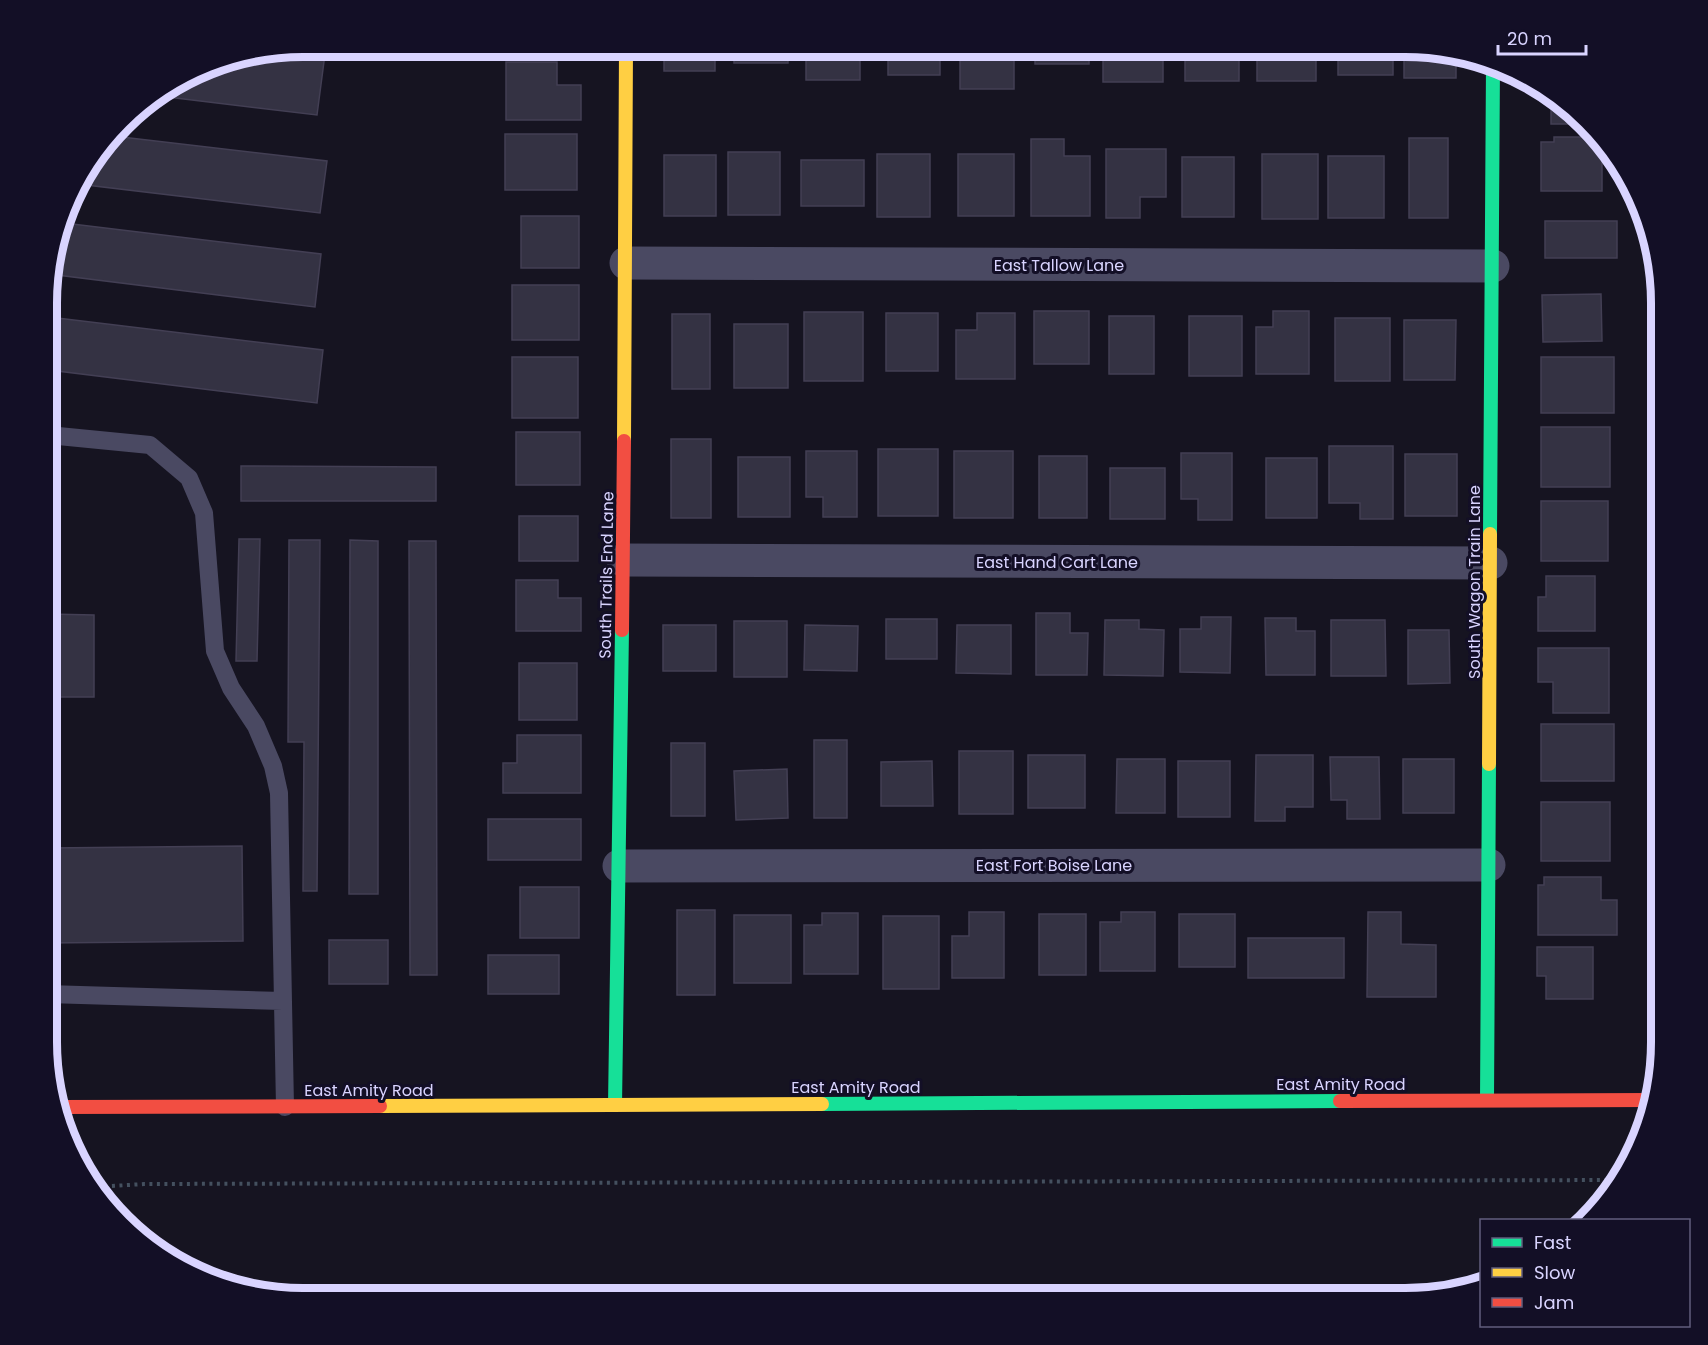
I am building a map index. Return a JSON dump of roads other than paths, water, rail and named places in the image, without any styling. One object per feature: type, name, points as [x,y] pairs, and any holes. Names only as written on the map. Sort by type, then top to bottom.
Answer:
[{"type":"street","name":"South Trails End Lane","points":[[615,1105],[623,560],[626,57]]},
{"type":"street","name":"South Wagon Train Lane","points":[[1487,1100],[1493,266],[1492,73]]},
{"type":"street","name":"East Tallow Lane","points":[[626,263],[1493,266]]},
{"type":"street","name":"East Hand Cart Lane","points":[[623,560],[1491,563]]},
{"type":"street","name":"East Fort Boise Lane","points":[[619,866],[1489,865]]},
{"type":"street","name":"East Amity Road","points":[[65,1107],[1644,1100]]},
{"type":"lane","points":[[57,436],[150,445],[189,478],[204,513],[215,651],[231,688],[256,726],[273,766],[279,793],[285,1107]]},
{"type":"lane","points":[[57,994],[283,1001]]}]
